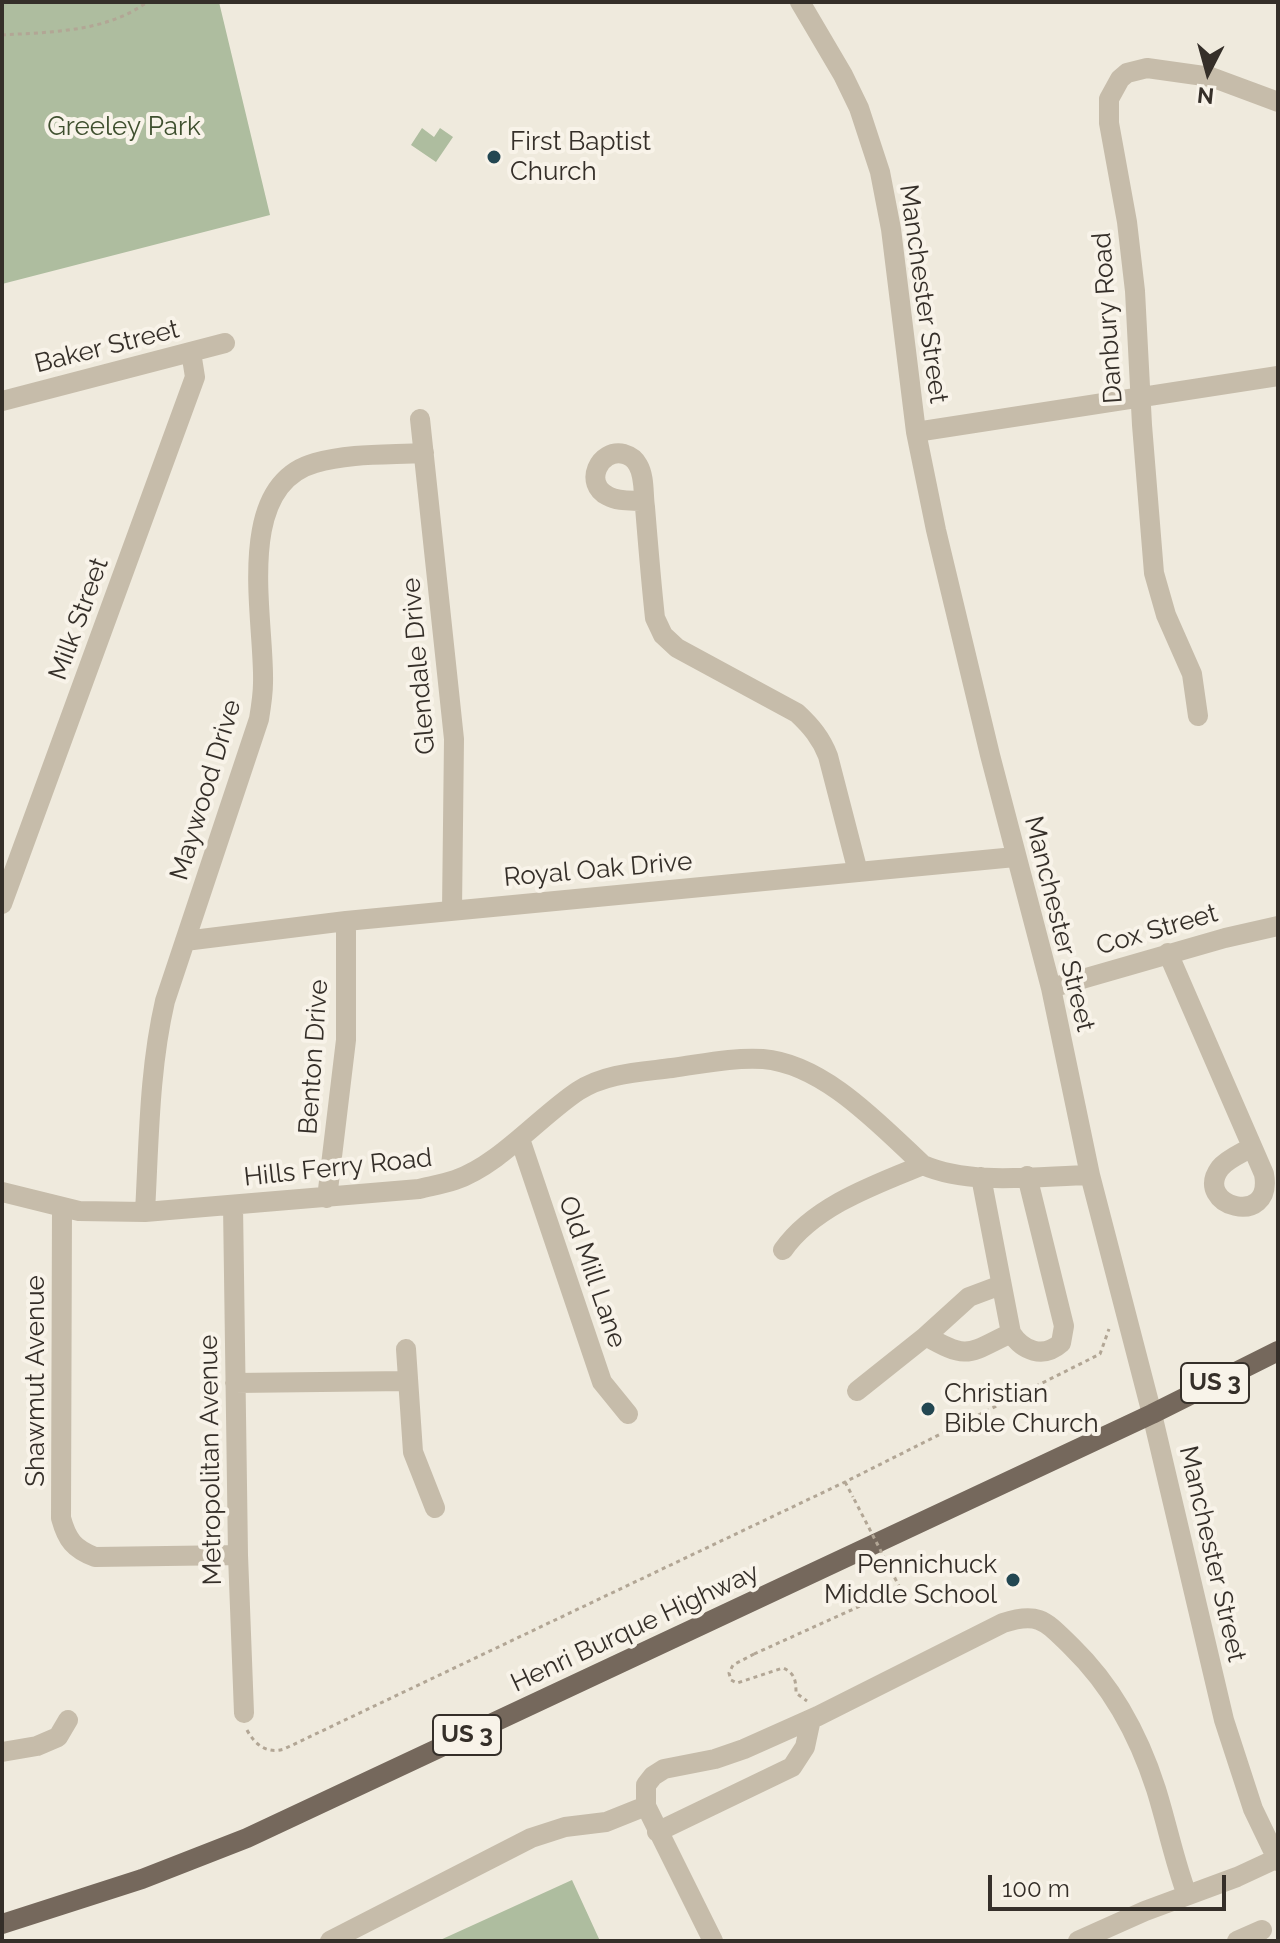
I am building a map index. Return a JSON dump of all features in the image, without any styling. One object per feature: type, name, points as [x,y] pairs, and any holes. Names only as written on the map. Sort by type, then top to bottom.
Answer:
[{"type":"main road","name":"Henri Burque Highway","points":[[2,1924],[142,1879],[247,1838],[1152,1414],[1278,1351]]},
{"type":"street","name":"Manchester Street","points":[[800,2],[853,97],[871,139],[880,172],[891,229],[916,432],[936,530],[1015,857],[1051,988],[1090,1175],[1152,1414],[1224,1720],[1253,1809],[1278,1859]]},
{"type":"street","name":"Danbury Road","points":[[1198,716],[1192,674],[1166,615],[1154,573],[1135,291],[1108,111],[1111,92],[1127,73],[1147,68],[1211,77],[1278,102]]},
{"type":"street","name":"Baker Street","points":[[2,401],[225,343]]},
{"type":"street","name":"Milk Street","points":[[2,904],[195,377],[191,352]]},
{"type":"street","points":[[916,432],[1278,376]]},
{"type":"street","name":"Glendale Drive","points":[[420,419],[454,739],[452,910]]},
{"type":"street","name":"Maywood Drive","points":[[145,1212],[152,1074],[165,1001],[259,719],[263,682],[258,570],[261,532],[273,498],[283,482],[297,470],[314,463],[351,457],[424,453]]},
{"type":"street","points":[[644,501],[655,618],[663,635],[693,658],[797,713],[810,724],[822,740],[828,756],[858,872]]},
{"type":"street","name":"Royal Oak Drive","points":[[185,941],[452,910],[1015,857]]},
{"type":"street","name":"Benton Drive","points":[[327,1198],[346,1040],[346,921]]},
{"type":"street","name":"Cox Street","points":[[1051,988],[1168,953],[1278,926]]},
{"type":"street","points":[[1168,953],[1252,1147]]},
{"type":"street","name":"Hills Ferry Road","points":[[2,1192],[89,1211],[145,1212],[419,1189],[456,1180],[520,1139],[551,1110],[581,1089],[599,1081],[635,1072],[746,1058],[783,1062],[818,1076],[923,1165],[939,1172],[981,1177],[1090,1175]]},
{"type":"street","name":"Old Mill Lane","points":[[520,1139],[602,1382],[628,1414]]},
{"type":"street","points":[[783,1250],[810,1220],[870,1188],[923,1165]]},
{"type":"street","points":[[981,1177],[1011,1333],[1019,1344],[1036,1352],[1055,1349],[1064,1335],[1027,1176]]},
{"type":"street","name":"Metropolitan Avenue","points":[[233,1205],[238,1555],[244,1713]]},
{"type":"street","name":"Shawmut Avenue","points":[[62,1207],[61,1518],[66,1536],[78,1550],[95,1557],[238,1555]]},
{"type":"street","points":[[857,1391],[969,1297],[1001,1285]]},
{"type":"street","points":[[926,1336],[956,1352],[967,1353],[1011,1333]]},
{"type":"street","points":[[406,1349],[413,1452],[435,1508]]},
{"type":"street","points":[[235,1383],[407,1381]]},
{"type":"street","points":[[713,1941],[646,1806],[646,1785],[653,1776],[664,1769],[715,1759],[744,1749],[811,1711],[1022,1617],[1036,1617],[1047,1623],[1096,1671],[1114,1697],[1155,1787],[1175,1864],[1187,1895]]},
{"type":"street","points":[[657,1832],[792,1767],[805,1747],[811,1711]]},
{"type":"street","points":[[2,1752],[37,1746],[58,1737],[68,1720]]},
{"type":"street","points":[[330,1941],[531,1838],[565,1827],[606,1822],[646,1806]]},
{"type":"street","points":[[1090,1939],[1187,1895],[1278,1859]]},
{"type":"street","points":[[1237,1941],[1262,1930]]},
{"type":"path","points":[[2,35],[54,31],[112,21],[134,12],[147,2]]},
{"type":"path","points":[[244,1713],[246,1728],[253,1740],[269,1751],[284,1749],[845,1482],[1100,1354],[1109,1329]]},
{"type":"path","points":[[811,1711],[796,1693],[795,1680],[790,1671],[783,1668],[737,1683],[731,1680],[729,1673],[733,1665],[754,1654],[900,1588],[845,1482]]},
{"type":"green space","name":"Greeley Park","points":[[2,2],[219,2],[270,215],[2,284]]},
{"type":"green space","points":[[422,128],[434,137],[440,128],[453,137],[436,162],[411,145]]},
{"type":"green space","points":[[572,1880],[600,1941],[438,1941]]},
{"type":"place","name":"First Baptist Church","points":[[494,157]]},
{"type":"place","name":"Christian Bible Church","points":[[928,1409]]},
{"type":"place","name":"Pennichuck Middle School","points":[[1013,1580]]}]
